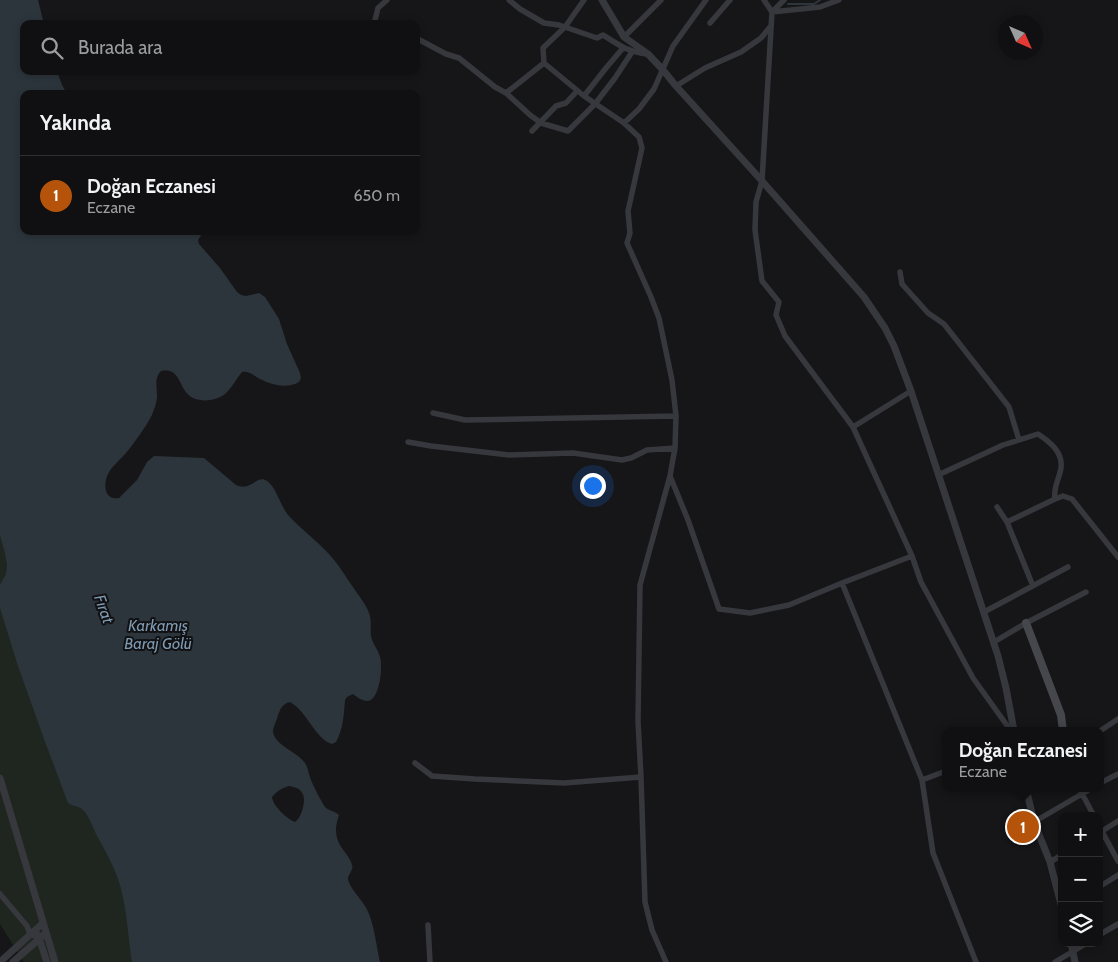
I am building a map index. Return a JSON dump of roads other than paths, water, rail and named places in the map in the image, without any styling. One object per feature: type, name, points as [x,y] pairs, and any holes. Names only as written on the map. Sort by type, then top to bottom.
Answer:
[{"type":"main road","points":[[1026,623],[1061,715],[1062,727]]},
{"type":"street","points":[[375,20],[378,8],[387,0]]},
{"type":"street","points":[[508,0],[544,23],[565,27],[597,38],[603,35],[632,52],[648,54]]},
{"type":"street","points":[[584,0],[565,27],[542,48],[544,62],[577,91],[624,123],[639,137],[642,148],[628,211],[630,233],[627,243],[659,318],[672,380],[676,416],[675,448],[670,476],[640,585],[638,721],[645,902],[652,930],[666,962]]},
{"type":"street","points":[[602,0],[624,37],[648,54],[663,70],[864,297],[885,328],[911,391],[994,642],[1006,688],[1012,727]]},
{"type":"street","points":[[624,37],[661,0]]},
{"type":"street","points":[[624,123],[654,89],[674,46],[706,0]]},
{"type":"street","points":[[710,23],[730,0]]},
{"type":"street","points":[[764,0],[772,12]]},
{"type":"street","points":[[784,0],[772,12],[762,181],[756,202],[755,230],[762,281],[779,302],[776,315],[785,336],[853,427],[912,556],[921,582],[973,678],[1010,727]]},
{"type":"street","points":[[772,12],[820,7],[839,0]]},
{"type":"street","points":[[676,86],[705,68],[741,52],[761,38],[770,27]]},
{"type":"street","points":[[420,40],[446,54],[459,58],[495,87],[506,93],[541,123],[568,131],[595,104],[632,52]]},
{"type":"street","points":[[584,96],[623,48]]},
{"type":"street","points":[[506,93],[544,62]]},
{"type":"street","points":[[532,131],[556,106],[566,103],[577,91]]},
{"type":"street","points":[[900,272],[902,284],[928,313],[944,324],[1009,407],[1019,440]]},
{"type":"street","points":[[853,427],[911,391]]},
{"type":"street","points":[[434,413],[465,420],[676,416]]},
{"type":"street","points":[[938,475],[1003,445],[1038,434],[1050,441],[1060,457],[1061,469],[1054,493],[1055,499]]},
{"type":"street","points":[[408,442],[509,455],[573,453],[622,460],[647,450],[675,448]]},
{"type":"street","points":[[670,476],[688,520],[719,609],[750,614],[789,605],[912,556]]},
{"type":"street","points":[[1007,522],[1063,496],[1072,499],[1118,557]]},
{"type":"street","points":[[997,507],[1007,522],[1033,586]]},
{"type":"street","points":[[984,612],[1068,567]]},
{"type":"street","points":[[842,583],[922,780],[933,853],[976,962]]},
{"type":"street","points":[[994,642],[1086,592]]},
{"type":"street","points":[[1104,728],[1118,719]]},
{"type":"street","points":[[415,763],[432,776],[475,780],[564,783],[641,777]]},
{"type":"street","points":[[922,780],[942,772]]},
{"type":"street","points":[[1104,781],[1118,774]]},
{"type":"street","points":[[0,778],[55,962]]},
{"type":"street","points":[[1027,792],[1034,822],[1050,862],[1060,902]]},
{"type":"street","points":[[1034,822],[1079,792]]},
{"type":"street","points":[[1081,792],[1092,812]]},
{"type":"street","points":[[1103,828],[1118,821]]},
{"type":"street","points":[[1103,835],[1118,860]]},
{"type":"street","points":[[1050,862],[1059,857]]},
{"type":"street","points":[[1103,884],[1118,875]]},
{"type":"street","points":[[0,894],[39,938],[47,962]]},
{"type":"street","points":[[0,962],[43,923]]},
{"type":"street","points":[[1103,933],[1118,924]]},
{"type":"street","points":[[428,925],[430,962]]},
{"type":"street","points":[[14,962],[46,933]]},
{"type":"street","points":[[1072,947],[1075,962]]},
{"type":"street","points":[[1055,962],[1081,947]]},
{"type":"water","name":"Karkamış Baraj Gölü","points":[[0,0],[38,0],[43,20],[20,20],[20,75],[58,75],[65,90],[20,90],[20,235],[201,235],[198,240],[199,244],[220,268],[237,292],[246,296],[259,293],[265,297],[279,319],[287,344],[300,373],[301,378],[299,382],[285,386],[269,383],[250,373],[242,372],[225,394],[215,399],[199,400],[185,391],[174,373],[171,371],[161,371],[157,380],[157,399],[152,415],[133,444],[110,471],[106,478],[105,487],[110,497],[119,498],[137,480],[147,462],[154,456],[204,458],[236,485],[241,487],[263,479],[273,488],[289,516],[332,557],[366,606],[369,613],[372,639],[381,661],[381,675],[375,695],[367,701],[361,700],[353,694],[347,697],[340,732],[336,742],[332,744],[321,737],[296,706],[290,702],[281,708],[273,730],[276,740],[301,758],[307,767],[312,784],[326,808],[339,815],[336,825],[337,838],[350,859],[352,867],[348,879],[368,912],[373,925],[380,962],[132,962],[124,904],[118,879],[87,815],[80,808],[68,803],[18,666],[0,608],[0,585],[6,574],[7,565],[0,535]],"holes":[[[289,786],[298,789],[303,794],[304,802],[302,811],[295,822],[280,811],[272,797],[278,791]]]},
{"type":"waterway","points":[[788,4],[814,4],[820,0]]},
{"type":"place","name":"Doğan Eczanesi","points":[[1023,827]]},
{"type":"water label","name":"Fırat","points":[[104,609]]}]
